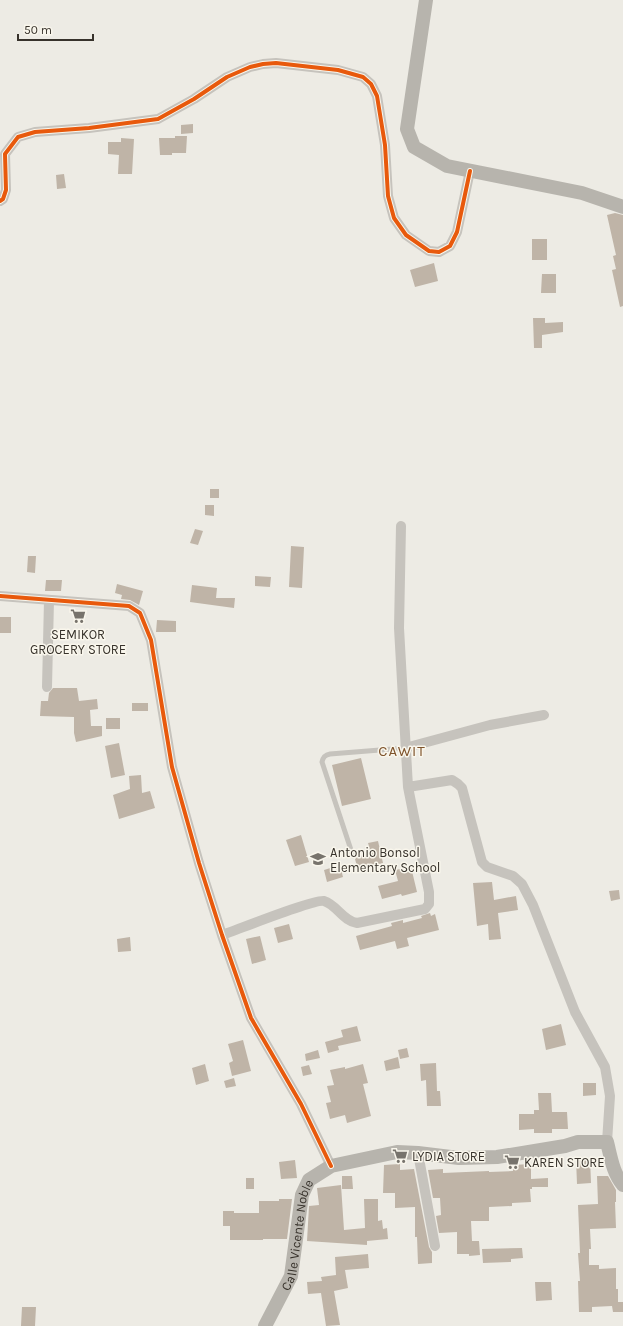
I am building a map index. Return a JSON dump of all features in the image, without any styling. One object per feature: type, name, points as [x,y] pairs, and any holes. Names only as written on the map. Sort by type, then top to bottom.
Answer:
[{"type":"street","points":[[426,0],[407,129],[414,147],[447,166],[582,193],[623,207]]},
{"type":"street","points":[[0,201],[3,199],[6,190],[5,154],[18,137],[35,132],[158,120],[228,77],[250,67],[276,63],[338,70],[363,77],[371,84],[377,96],[385,145],[388,196],[394,218],[406,236],[429,251],[440,252],[450,246],[457,232],[462,215],[470,170]]},
{"type":"street","points":[[222,935],[305,905],[323,901],[330,904],[350,922],[357,923],[425,909],[429,904],[429,892],[408,787],[405,748],[399,628],[401,526]]},
{"type":"street","points":[[0,596],[129,606],[140,613],[151,640],[172,768],[199,863],[222,935],[251,1018],[301,1104],[331,1166]]},
{"type":"street","points":[[47,687],[49,600]]},
{"type":"street","points":[[405,748],[490,725],[544,716]]},
{"type":"street","points":[[408,787],[452,780],[458,784],[462,788],[482,862],[487,867],[513,876],[522,884],[533,905],[575,1012],[605,1067],[610,1096],[607,1142],[614,1171],[623,1185]]},
{"type":"street","name":"Calle Vicente Noble","points":[[265,1326],[291,1276],[302,1195],[309,1180],[331,1166],[397,1152],[459,1158],[497,1157],[565,1146],[578,1142],[607,1142]]},
{"type":"street","points":[[418,1153],[435,1246]]},
{"type":"lane","points":[[353,856],[322,762],[323,758],[325,755],[330,754],[405,748]]},
{"type":"building","points":[[193,124],[193,133],[181,134],[181,125]]},
{"type":"building","points":[[175,136],[187,136],[186,153],[160,155],[159,138],[175,138]]},
{"type":"building","points":[[121,138],[134,139],[132,174],[118,174],[119,155],[108,154],[108,142],[121,142]]},
{"type":"building","points":[[64,174],[66,188],[57,189],[56,175]]},
{"type":"building","points":[[615,213],[623,215],[623,306],[620,307],[612,270],[616,269],[613,256],[616,255],[607,215]]},
{"type":"building","points":[[532,239],[547,239],[547,260],[532,260]]},
{"type":"building","points":[[434,263],[438,281],[415,287],[410,270]]},
{"type":"building","points":[[542,274],[556,274],[556,293],[541,293]]},
{"type":"building","points":[[533,318],[545,318],[545,323],[563,322],[563,332],[542,335],[542,348],[534,348]]},
{"type":"building","points":[[210,489],[219,489],[219,498],[210,498]]},
{"type":"building","points":[[205,505],[214,505],[214,516],[205,515]]},
{"type":"building","points":[[195,529],[203,531],[198,545],[190,543]]},
{"type":"building","points":[[291,546],[304,547],[302,588],[289,587]]},
{"type":"building","points":[[28,556],[36,556],[35,573],[27,572]]},
{"type":"building","points":[[255,576],[271,577],[270,587],[255,586]]},
{"type":"building","points":[[46,580],[62,580],[61,591],[45,591]]},
{"type":"building","points":[[117,584],[143,591],[139,605],[130,600],[121,599],[122,595],[115,593]]},
{"type":"building","points":[[192,585],[217,588],[216,598],[235,598],[234,608],[190,602]]},
{"type":"building","points":[[0,617],[11,617],[11,633],[0,633]]},
{"type":"building","points":[[157,620],[176,621],[176,632],[156,632]]},
{"type":"building","points":[[53,688],[77,688],[79,701],[97,699],[98,709],[90,710],[91,726],[102,726],[102,736],[76,742],[74,733],[74,717],[40,716],[41,701],[48,701],[49,693]]},
{"type":"building","points":[[132,703],[148,703],[148,711],[132,711]]},
{"type":"building","points":[[106,718],[120,718],[120,729],[106,729]]},
{"type":"building","points":[[119,743],[125,775],[111,778],[105,746]]},
{"type":"building","points":[[361,758],[371,799],[342,806],[332,765]]},
{"type":"building","points":[[141,775],[142,793],[150,791],[155,808],[119,819],[113,795],[130,789],[129,776]]},
{"type":"building","points":[[301,835],[309,862],[295,866],[286,840]]},
{"type":"building","points":[[378,841],[383,863],[358,870],[355,859],[371,853],[368,843]]},
{"type":"building","points":[[340,865],[343,877],[327,882],[324,870]]},
{"type":"building","points":[[411,867],[417,892],[382,899],[378,886],[398,881],[395,870]]},
{"type":"building","points":[[492,882],[494,900],[516,896],[518,910],[498,913],[501,939],[489,940],[488,924],[477,926],[473,883]]},
{"type":"building","points":[[619,890],[620,899],[611,901],[609,891]]},
{"type":"building","points":[[430,913],[431,916],[435,914],[439,930],[407,938],[409,946],[397,949],[395,941],[360,950],[356,936],[392,926],[391,923],[403,920],[403,923],[422,918],[421,916]]},
{"type":"building","points":[[289,924],[293,939],[278,943],[274,928]]},
{"type":"building","points":[[260,936],[266,960],[252,964],[246,939]]},
{"type":"building","points":[[130,937],[131,951],[118,952],[117,939]]},
{"type":"building","points":[[561,1024],[566,1045],[546,1050],[542,1029]]},
{"type":"building","points":[[357,1026],[361,1041],[338,1046],[339,1050],[328,1053],[325,1042],[343,1037],[341,1030]]},
{"type":"building","points":[[243,1040],[251,1071],[232,1076],[229,1063],[233,1061],[228,1044]]},
{"type":"building","points":[[407,1048],[409,1057],[400,1059],[398,1050]]},
{"type":"building","points":[[318,1050],[320,1058],[306,1061],[305,1054]]},
{"type":"building","points":[[398,1057],[400,1068],[386,1071],[384,1061]]},
{"type":"building","points":[[436,1063],[437,1091],[440,1091],[441,1106],[427,1106],[426,1080],[421,1081],[420,1064]]},
{"type":"building","points":[[205,1064],[209,1081],[196,1085],[192,1068]]},
{"type":"building","points":[[363,1064],[368,1083],[363,1084],[371,1116],[347,1123],[345,1115],[330,1119],[326,1103],[331,1102],[327,1086],[334,1085],[330,1070],[345,1067],[345,1069]]},
{"type":"building","points":[[309,1065],[312,1074],[303,1076],[301,1067]]},
{"type":"building","points":[[234,1078],[236,1086],[226,1088],[224,1081]]},
{"type":"building","points":[[583,1083],[596,1083],[596,1095],[583,1096]]},
{"type":"building","points":[[538,1093],[551,1093],[552,1112],[567,1112],[568,1129],[552,1129],[552,1133],[534,1133],[534,1129],[519,1130],[519,1114],[534,1114],[534,1110],[539,1110]]},
{"type":"building","points":[[590,1158],[591,1183],[577,1184],[576,1159]]},
{"type":"building","points":[[295,1160],[297,1178],[281,1179],[279,1162]]},
{"type":"building","points":[[400,1164],[400,1170],[414,1169],[429,1247],[432,1252],[432,1263],[418,1264],[417,1237],[415,1237],[415,1207],[395,1208],[395,1193],[383,1193],[384,1165]]},
{"type":"building","points":[[531,1164],[531,1179],[548,1178],[548,1187],[532,1187],[532,1189],[530,1189],[531,1202],[512,1203],[512,1206],[489,1207],[489,1221],[471,1221],[472,1241],[479,1241],[480,1255],[469,1256],[469,1254],[457,1254],[457,1232],[439,1233],[436,1216],[441,1215],[440,1198],[433,1198],[428,1170],[443,1169],[443,1173],[513,1171],[513,1165]]},
{"type":"building","points":[[342,1176],[352,1176],[353,1189],[342,1189]]},
{"type":"building","points":[[597,1176],[608,1176],[616,1190],[616,1228],[590,1229],[591,1249],[589,1249],[589,1265],[599,1265],[599,1269],[616,1268],[616,1289],[618,1289],[618,1302],[623,1302],[623,1312],[613,1312],[612,1306],[592,1307],[592,1312],[579,1312],[578,1281],[580,1281],[578,1253],[580,1253],[578,1205],[598,1204]]},
{"type":"building","points":[[246,1178],[254,1178],[254,1189],[246,1189]]},
{"type":"building","points":[[341,1185],[344,1230],[365,1228],[364,1199],[378,1199],[378,1221],[382,1220],[383,1229],[387,1228],[388,1239],[367,1241],[367,1245],[307,1241],[309,1206],[319,1205],[317,1188]]},
{"type":"building","points":[[279,1199],[292,1199],[287,1239],[230,1240],[230,1226],[223,1226],[223,1211],[234,1211],[234,1213],[259,1213],[259,1201],[279,1201]]},
{"type":"building","points":[[522,1248],[523,1258],[511,1259],[511,1262],[483,1263],[482,1249]]},
{"type":"building","points":[[368,1254],[369,1268],[345,1270],[348,1288],[334,1291],[340,1325],[326,1326],[321,1293],[308,1294],[307,1282],[322,1281],[321,1277],[336,1275],[335,1257]]},
{"type":"building","points":[[535,1282],[551,1282],[552,1300],[536,1301]]},
{"type":"building","points":[[22,1307],[36,1307],[35,1326],[21,1326]]},
{"type":"cycle path","points":[[0,201],[3,199],[6,190],[5,154],[18,137],[35,132],[89,128],[158,119],[194,99],[227,77],[250,67],[276,63],[338,70],[363,77],[371,84],[377,96],[385,145],[388,196],[394,218],[406,235],[429,251],[439,252],[450,246],[457,232],[470,171]]},
{"type":"cycle path","points":[[0,596],[129,606],[140,613],[151,640],[172,767],[199,863],[222,935],[251,1018],[301,1104],[331,1166]]},
{"type":"place","name":"SEMIKOR GROCERY STORE","points":[[78,616]]},
{"type":"place","name":"Antonio Bonsol Elementary School","points":[[318,859]]},
{"type":"place","name":"LYDIA STORE","points":[[400,1156]]},
{"type":"place","name":"KAREN STORE","points":[[512,1162]]},
{"type":"district","name":"CAWIT","points":[[402,751]]}]
